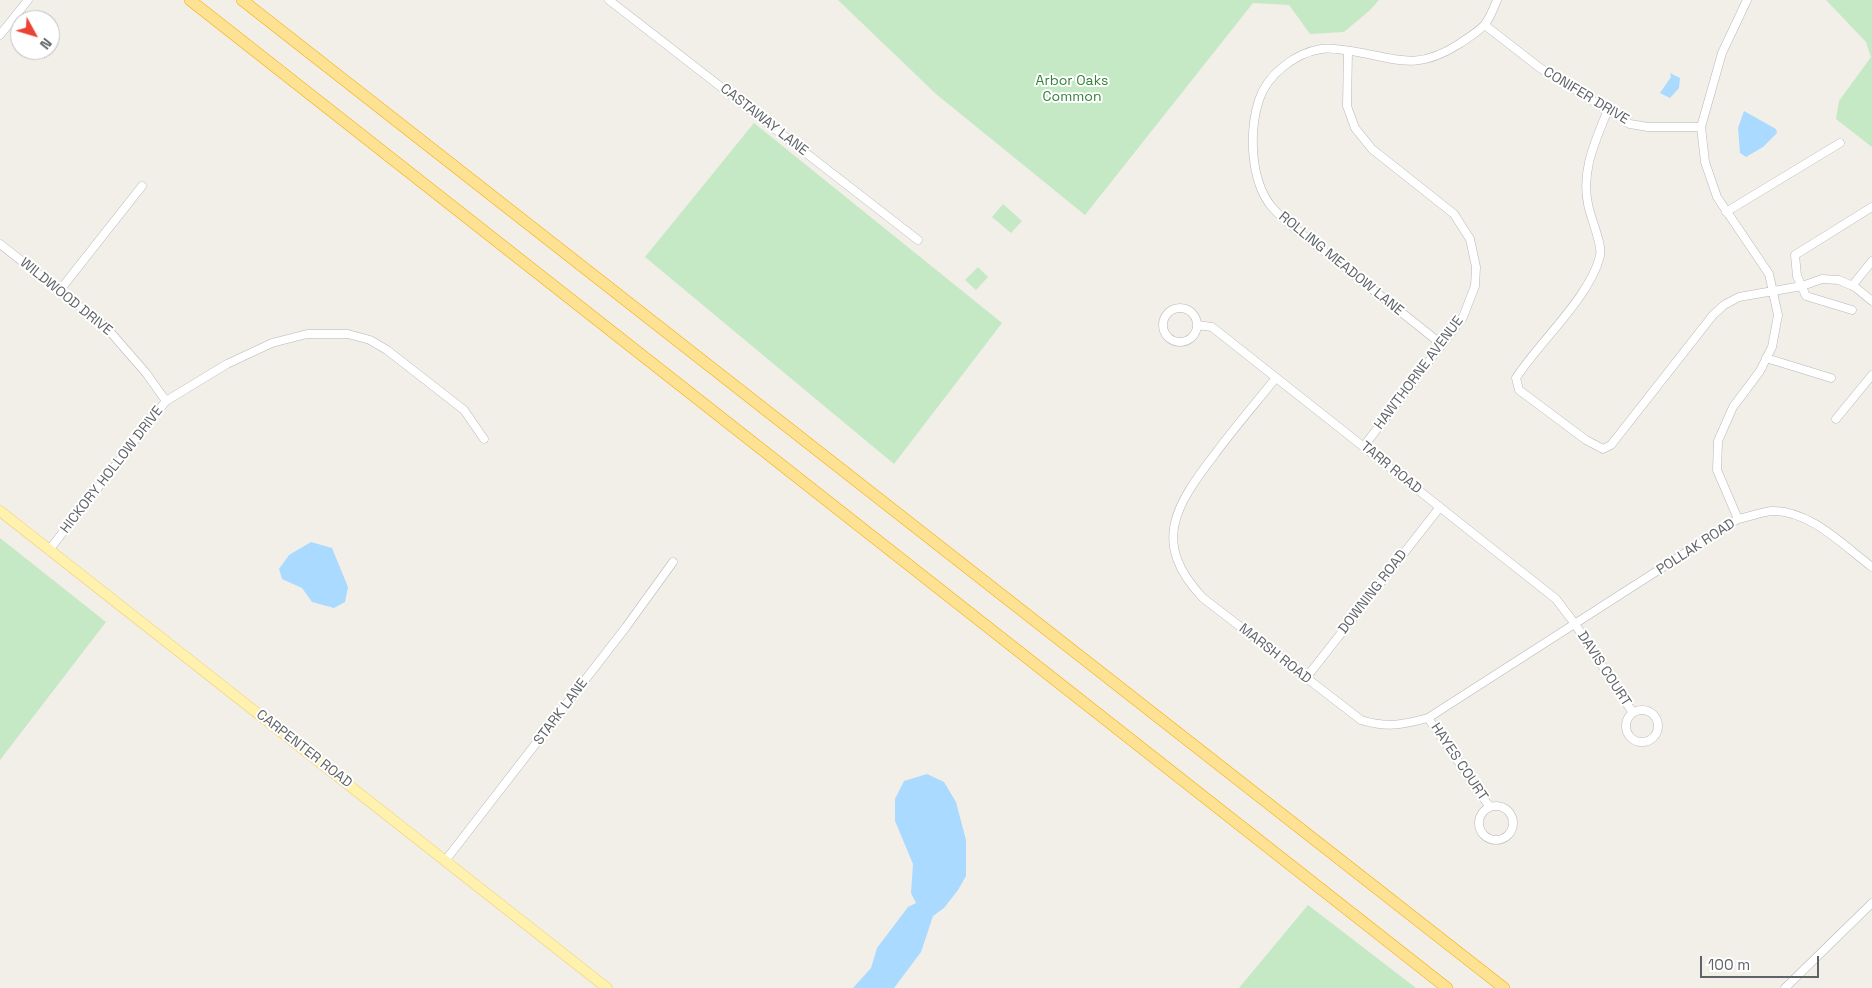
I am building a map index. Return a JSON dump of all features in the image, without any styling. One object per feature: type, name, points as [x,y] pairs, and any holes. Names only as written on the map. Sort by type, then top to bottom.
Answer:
[{"type":"highway","points":[[190,0],[1447,988]]},
{"type":"highway","points":[[242,0],[1504,988]]},
{"type":"main road","name":"CARPENTER ROAD","points":[[0,511],[607,988]]},
{"type":"street","points":[[0,36],[28,0]]},
{"type":"street","name":"CASTAWAY LANE","points":[[609,0],[918,240]]},
{"type":"street","points":[[1486,26],[1497,0]]},
{"type":"street","points":[[1738,519],[1717,470],[1718,440],[1733,407],[1760,371],[1772,347],[1778,315],[1769,274],[1759,256],[1717,197],[1705,162],[1701,127],[1718,63],[1748,0]]},
{"type":"street","name":"ROLLING MEADOW LANE","points":[[1441,344],[1276,211],[1263,191],[1258,176],[1254,152],[1255,117],[1261,94],[1267,84],[1291,62],[1307,53],[1322,49],[1348,51],[1390,60],[1424,61],[1444,54],[1486,26]]},
{"type":"street","name":"CONIFER DRIVE","points":[[1486,26],[1540,68],[1607,112],[1630,124],[1648,128],[1701,127]]},
{"type":"street","name":"HAWTHORNE AVENUE","points":[[1348,51],[1347,106],[1355,128],[1372,149],[1454,214],[1470,239],[1476,267],[1474,286],[1463,317],[1364,446]]},
{"type":"street","points":[[1607,112],[1592,150],[1586,177],[1587,203],[1601,254],[1592,278],[1516,378],[1519,390],[1586,440],[1603,449],[1611,445],[1713,315],[1724,305],[1739,297],[1802,286],[1822,279],[1839,280],[1852,286],[1872,301]]},
{"type":"street","points":[[1726,212],[1840,143]]},
{"type":"street","points":[[60,290],[142,186]]},
{"type":"street","points":[[1852,310],[1806,296],[1797,276],[1795,255],[1872,207]]},
{"type":"street","name":"WILDWOOD DRIVE","points":[[0,244],[106,327],[146,373],[166,401]]},
{"type":"street","points":[[1852,286],[1872,261]]},
{"type":"street","points":[[1184,308],[1193,314],[1197,325],[1190,339],[1179,342],[1169,339],[1165,334],[1163,323],[1168,313],[1172,310],[1184,308]]},
{"type":"street","name":"TARR ROAD","points":[[1197,325],[1212,327],[1275,379],[1364,446],[1540,585],[1556,599],[1575,624]]},
{"type":"street","name":"HICKORY HOLLOW DRIVE","points":[[50,550],[166,401],[227,364],[272,343],[307,334],[348,334],[370,340],[387,350],[464,410],[484,439]]},
{"type":"street","points":[[1766,358],[1832,378]]},
{"type":"street","points":[[1836,419],[1872,375]]},
{"type":"street","name":"MARSH ROAD","points":[[1275,379],[1189,487],[1175,516],[1173,541],[1177,564],[1190,584],[1203,598],[1361,720],[1376,724],[1398,726],[1428,718],[1575,624]]},
{"type":"street","name":"DOWNING ROAD","points":[[1306,678],[1440,507]]},
{"type":"street","name":"POLLAK ROAD","points":[[1575,624],[1738,519],[1772,511],[1794,514],[1825,531],[1872,568]]},
{"type":"street","name":"STARK LANE","points":[[445,861],[626,627],[673,562]]},
{"type":"street","name":"DAVIS COURT","points":[[1575,624],[1633,713]]},
{"type":"street","name":"DAVIS COURT","points":[[1648,711],[1656,718],[1658,728],[1650,740],[1639,742],[1628,732],[1627,722],[1633,713],[1648,711]]},
{"type":"street","name":"HAYES COURT","points":[[1428,718],[1489,806]]},
{"type":"street","name":"HAYES COURT","points":[[1495,805],[1506,808],[1513,817],[1514,823],[1510,834],[1500,840],[1489,839],[1484,836],[1479,826],[1480,814],[1489,806],[1495,805]]},
{"type":"street","points":[[1785,988],[1872,903]]},
{"type":"green space","name":"Arbor Oaks Common","points":[[838,0],[1379,0],[1344,32],[1310,34],[1289,5],[1253,3],[1085,215],[936,94]]},
{"type":"green space","points":[[1826,0],[1872,0],[1872,147],[1836,119],[1839,101],[1871,57],[1866,42]]},
{"type":"green space","points":[[754,123],[1002,323],[894,464],[645,257]]},
{"type":"green space","points":[[1003,204],[1022,221],[1011,233],[992,217]]},
{"type":"green space","points":[[978,267],[988,277],[976,290],[965,280]]},
{"type":"green space","points":[[0,538],[106,622],[0,760]]},
{"type":"green space","points":[[1308,905],[1416,988],[1239,988]]},
{"type":"water","points":[[1670,73],[1680,78],[1679,88],[1670,98],[1660,93],[1671,77]]},
{"type":"water","points":[[1744,111],[1776,129],[1777,133],[1763,147],[1746,157],[1740,153],[1738,128]]},
{"type":"water","points":[[311,542],[332,548],[348,587],[345,602],[334,608],[312,602],[302,588],[282,579],[279,569],[289,555]]},
{"type":"water","points":[[927,774],[944,782],[956,802],[966,840],[966,876],[944,908],[933,916],[921,952],[894,988],[853,988],[871,968],[877,948],[908,907],[916,903],[911,893],[913,864],[895,821],[895,799],[904,781]]}]
